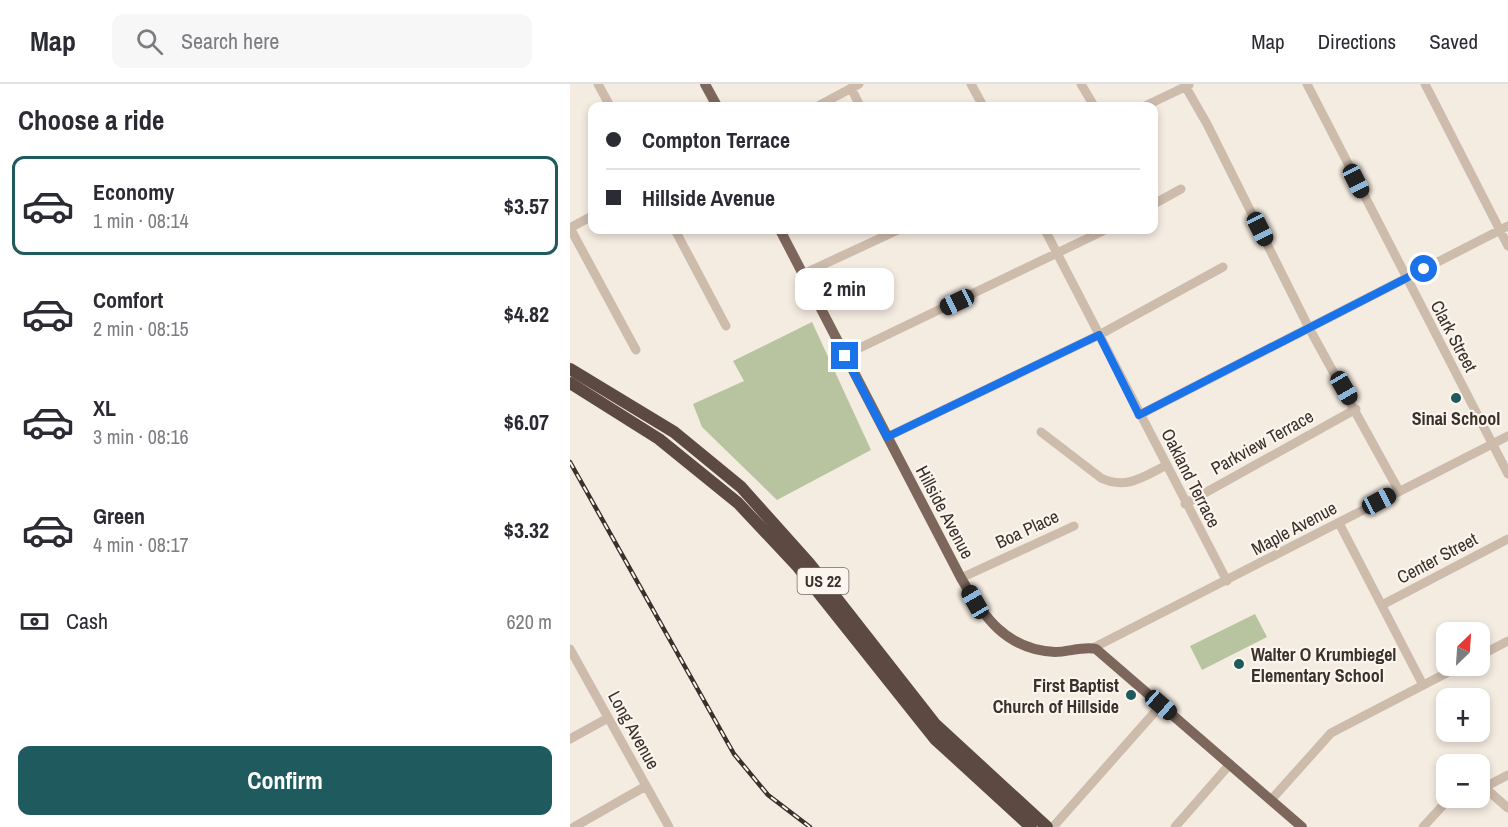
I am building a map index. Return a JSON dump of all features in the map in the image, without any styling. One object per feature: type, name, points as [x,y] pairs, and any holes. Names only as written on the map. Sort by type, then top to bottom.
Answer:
[{"type":"highway","name":"US 22","points":[[570,369],[674,432],[736,482],[809,563],[935,724],[1047,827]]},
{"type":"highway","name":"US 22","points":[[570,383],[665,443],[738,503],[798,567],[935,739],[1031,827]]},
{"type":"main road","points":[[705,84],[715,102]]},
{"type":"main road","name":"Hillside Avenue","points":[[782,234],[961,578],[990,622],[1017,643],[1051,651],[1094,648]]},
{"type":"main road","points":[[1094,648],[1302,827]]},
{"type":"street","points":[[598,84],[608,102]]},
{"type":"street","points":[[971,84],[981,102]]},
{"type":"street","points":[[1081,84],[1092,102]]},
{"type":"street","name":"Clark Street","points":[[1307,84],[1508,474]]},
{"type":"street","points":[[1425,84],[1504,228],[1508,246]]},
{"type":"street","points":[[1153,102],[1187,85],[1309,328],[1356,409],[1399,491]]},
{"type":"street","points":[[825,102],[855,86],[859,102]]},
{"type":"street","points":[[1158,202],[1181,189]]},
{"type":"street","points":[[588,218],[570,228],[636,350]]},
{"type":"street","points":[[1139,415],[1504,228]]},
{"type":"street","points":[[677,234],[726,326]]},
{"type":"street","points":[[803,274],[889,234]]},
{"type":"street","name":"Oakland Terrace","points":[[1047,234],[1165,466],[1227,581]]},
{"type":"street","points":[[845,356],[1097,234]]},
{"type":"street","points":[[887,437],[1099,335],[1223,267]]},
{"type":"street","name":"Parkview Terrace","points":[[1185,504],[1356,409]]},
{"type":"street","points":[[1041,432],[1101,478],[1112,483],[1122,485],[1134,482],[1165,466]]},
{"type":"street","name":"Maple Avenue","points":[[1094,648],[1508,436]]},
{"type":"street","points":[[1340,523],[1423,685]]},
{"type":"street","name":"Boa Place","points":[[961,578],[1074,526]]},
{"type":"street","name":"Center Street","points":[[1382,605],[1508,539]]},
{"type":"street","points":[[1490,650],[1508,641]]},
{"type":"street","name":"Long Avenue","points":[[570,649],[669,827]]},
{"type":"street","points":[[1271,800],[1331,733],[1441,676]]},
{"type":"street","points":[[1053,827],[1161,705]]},
{"type":"street","points":[[570,739],[608,718]]},
{"type":"street","points":[[1175,827],[1230,764]]},
{"type":"street","points":[[1490,785],[1508,775]]},
{"type":"street","points":[[574,827],[646,786]]},
{"type":"street","points":[[1490,795],[1508,808]]},
{"type":"street","points":[[1423,827],[1440,808]]},
{"type":"green space","points":[[812,322],[871,450],[777,500],[702,427],[693,404],[744,381],[733,361]]},
{"type":"green space","points":[[1255,614],[1267,637],[1202,670],[1190,646]]},
{"type":"railway","points":[[570,462],[734,754],[768,795],[810,827]]},
{"type":"place","name":"Sinai School","points":[[1456,398]]},
{"type":"place","name":"Walter O Krumbiegel Elementary School","points":[[1239,664]]},
{"type":"place","name":"First Baptist Church of Hillside","points":[[1131,695]]},
{"type":"route","points":[[845,356],[887,437],[1099,335],[1139,415],[1424,269]]}]
